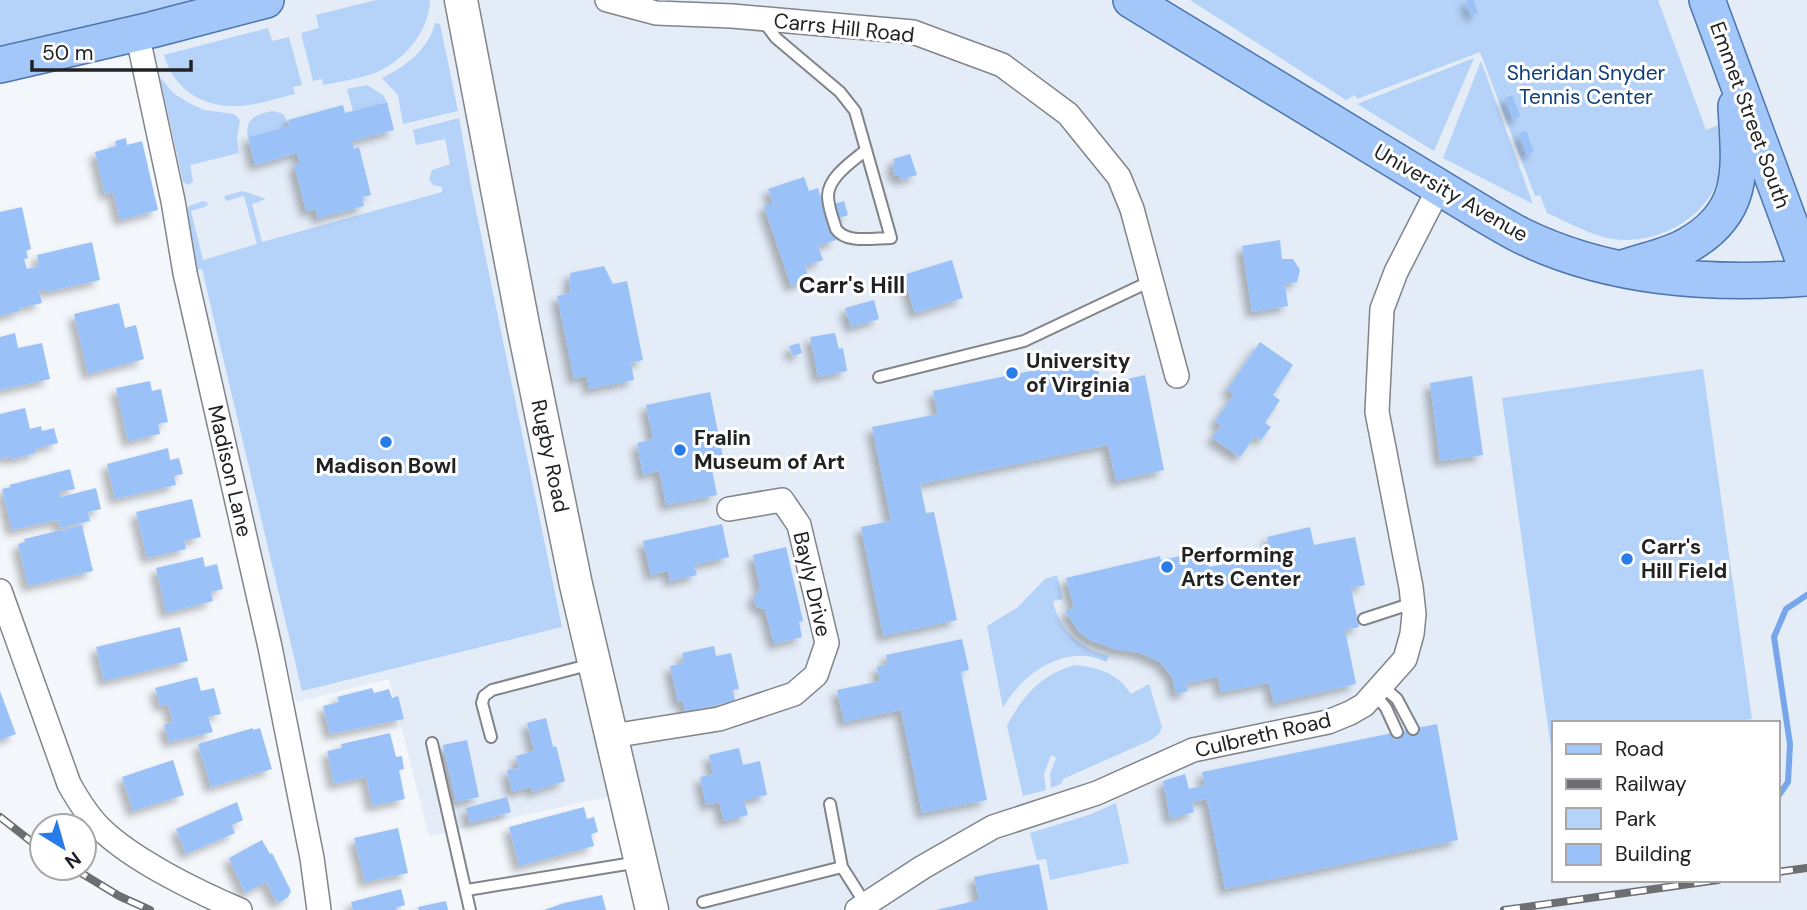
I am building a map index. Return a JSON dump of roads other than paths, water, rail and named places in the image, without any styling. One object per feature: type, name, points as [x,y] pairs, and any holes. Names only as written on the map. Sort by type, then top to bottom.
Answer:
[{"type":"main road","points":[[0,65],[266,0]]},
{"type":"main road","name":"Rugby Road","points":[[461,0],[524,330],[594,663],[652,910]]},
{"type":"main road","name":"University Avenue","points":[[1131,0],[1330,123],[1521,235],[1619,270],[1668,278],[1776,281],[1807,278]]},
{"type":"main road","name":"Emmet Street South","points":[[1707,0],[1807,270]]},
{"type":"main road","points":[[1619,270],[1688,246],[1723,216],[1733,200],[1738,167],[1734,72]]},
{"type":"street","name":"Carrs Hill Road","points":[[607,0],[656,13],[732,16],[913,32],[1002,65],[1068,114],[1119,177],[1132,209],[1153,280],[1177,376]]},
{"type":"street","name":"Madison Lane","points":[[137,33],[173,201],[185,272],[270,647],[312,858],[319,910]]},
{"type":"street","name":"Culbreth Road","points":[[862,907],[923,867],[993,827],[1097,793],[1194,750],[1328,722],[1364,705],[1405,659],[1412,634],[1413,603],[1377,412],[1382,309],[1396,272],[1439,188]]},
{"type":"street","name":"Bayly Drive","points":[[612,736],[719,719],[794,694],[816,675],[827,643],[799,525],[782,500],[729,509]]},
{"type":"street","points":[[0,591],[65,772],[82,807],[115,841],[165,873],[240,910]]},
{"type":"lane","points":[[763,20],[776,38],[840,92],[855,111],[891,238],[848,238],[836,229],[828,196],[830,187],[836,177],[866,150]]},
{"type":"lane","points":[[879,377],[1024,341],[1153,280]]},
{"type":"lane","points":[[1364,619],[1413,603]]},
{"type":"lane","points":[[491,737],[482,703],[484,696],[492,690],[594,663]]},
{"type":"lane","points":[[1378,689],[1397,699],[1413,729]]},
{"type":"lane","points":[[1378,689],[1397,732]]},
{"type":"lane","points":[[432,744],[470,910]]},
{"type":"lane","points":[[830,804],[842,867],[862,907]]},
{"type":"lane","points":[[467,890],[641,862]]},
{"type":"lane","points":[[703,902],[842,867]]},
{"type":"waterway","points":[[1779,795],[1788,782],[1790,744],[1774,637],[1786,609],[1807,595]]},
{"type":"railway","points":[[0,817],[28,839]]},
{"type":"railway","points":[[1779,872],[1807,868]]},
{"type":"railway","points":[[96,882],[150,910]]},
{"type":"railway","points":[[1504,910],[1704,882]]},
{"type":"place","name":"University of Virginia","points":[[1012,373]]},
{"type":"place","name":"Madison Bowl","points":[[386,442]]},
{"type":"place","name":"Fralin Museum of Art","points":[[680,450]]},
{"type":"place","name":"Carr's Hill Field","points":[[1627,559]]},
{"type":"place","name":"Performing Arts Center","points":[[1167,567]]},
{"type":"district","name":"Carr's Hill","points":[[852,285]]},
{"type":"park label","name":"Sheridan Snyder Tennis Center","points":[[1586,85]]}]
